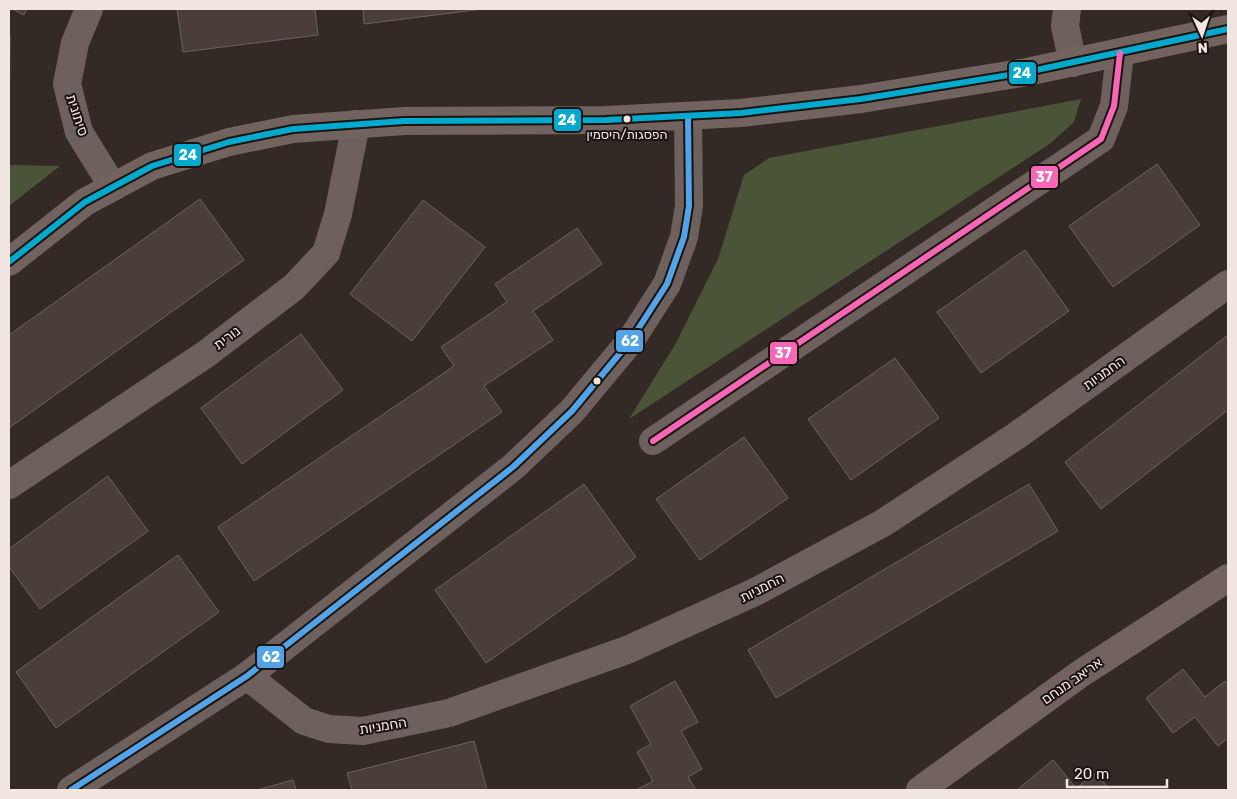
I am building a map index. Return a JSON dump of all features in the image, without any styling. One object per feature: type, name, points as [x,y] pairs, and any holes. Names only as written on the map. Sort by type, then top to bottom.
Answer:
[{"type":"street","name":"סיתונית","points":[[89,9],[75,43],[67,84],[80,132],[113,187]]},
{"type":"street","points":[[1067,9],[1065,26],[1073,63]]},
{"type":"street","points":[[9,262],[85,202],[152,166],[229,142],[293,129],[404,121],[606,120],[741,113],[861,99],[1027,72],[1228,29]]},
{"type":"street","points":[[652,442],[1101,139],[1114,106],[1120,53]]},
{"type":"street","points":[[70,790],[247,676],[513,467],[572,411],[631,340],[667,284],[684,237],[689,206],[688,116]]},
{"type":"street","name":"נורית","points":[[9,485],[206,354],[294,287],[326,253],[338,214],[356,124]]},
{"type":"street","name":"החמניות","points":[[247,676],[304,721],[328,729],[363,731],[449,713],[627,650],[755,592],[883,523],[1016,436],[1228,284]]},
{"type":"street","name":"אריאב מנחם","points":[[920,790],[1080,674],[1228,578]]},
{"type":"green space","points":[[1081,99],[1074,122],[1051,143],[629,419],[676,343],[718,259],[744,175],[769,158]]},
{"type":"green space","points":[[9,165],[60,166],[9,206]]},
{"type":"building","points":[[12,9],[27,9],[24,15]]},
{"type":"building","points":[[177,9],[315,9],[318,35],[183,52]]},
{"type":"building","points":[[363,9],[483,9],[364,24]]},
{"type":"building","points":[[9,36],[10,36],[9,139]]},
{"type":"building","points":[[1157,164],[1200,225],[1113,287],[1069,226]]},
{"type":"building","points":[[200,199],[244,260],[9,428],[9,335]]},
{"type":"building","points":[[423,200],[485,247],[412,341],[350,294]]},
{"type":"building","points":[[577,228],[602,264],[533,311],[553,340],[484,386],[502,412],[254,581],[218,527],[454,366],[441,347],[507,302],[495,284]]},
{"type":"building","points":[[1025,250],[1069,311],[981,373],[937,312]]},
{"type":"building","points":[[301,334],[343,390],[242,464],[201,408]]},
{"type":"building","points":[[1228,335],[1228,410],[1101,509],[1065,462]]},
{"type":"building","points":[[895,358],[939,418],[851,480],[808,419]]},
{"type":"building","points":[[744,437],[788,498],[700,560],[656,499]]},
{"type":"building","points":[[108,476],[148,531],[40,609],[9,567],[9,549]]},
{"type":"building","points":[[584,484],[636,557],[486,663],[435,590]]},
{"type":"building","points":[[1029,484],[1058,531],[776,698],[748,650]]},
{"type":"building","points":[[178,555],[219,612],[56,728],[16,672]]},
{"type":"building","points":[[1183,669],[1205,697],[1225,681],[1228,685],[1228,738],[1218,746],[1195,717],[1173,733],[1146,698]]},
{"type":"building","points":[[675,681],[698,722],[681,731],[702,769],[688,777],[696,790],[636,790],[653,781],[637,752],[651,744],[630,706]]},
{"type":"building","points":[[474,741],[487,790],[352,790],[347,773]]},
{"type":"building","points":[[1053,760],[1076,788],[1096,773],[1110,790],[1017,790]]},
{"type":"building","points":[[293,780],[296,790],[257,790]]},
{"type":"transit line","name":"24","points":[[9,262],[85,202],[152,166],[229,142],[293,129],[404,121],[606,120],[741,113],[861,99],[1027,72],[1228,29]]},
{"type":"transit line","name":"37","points":[[653,441],[1101,139],[1114,106],[1120,53]]},
{"type":"transit line","name":"62","points":[[71,790],[247,676],[513,467],[572,411],[631,340],[667,284],[684,237],[689,206],[688,116]]},
{"type":"place","name":"הפסגות/היסמין","points":[[627,119]]}]
